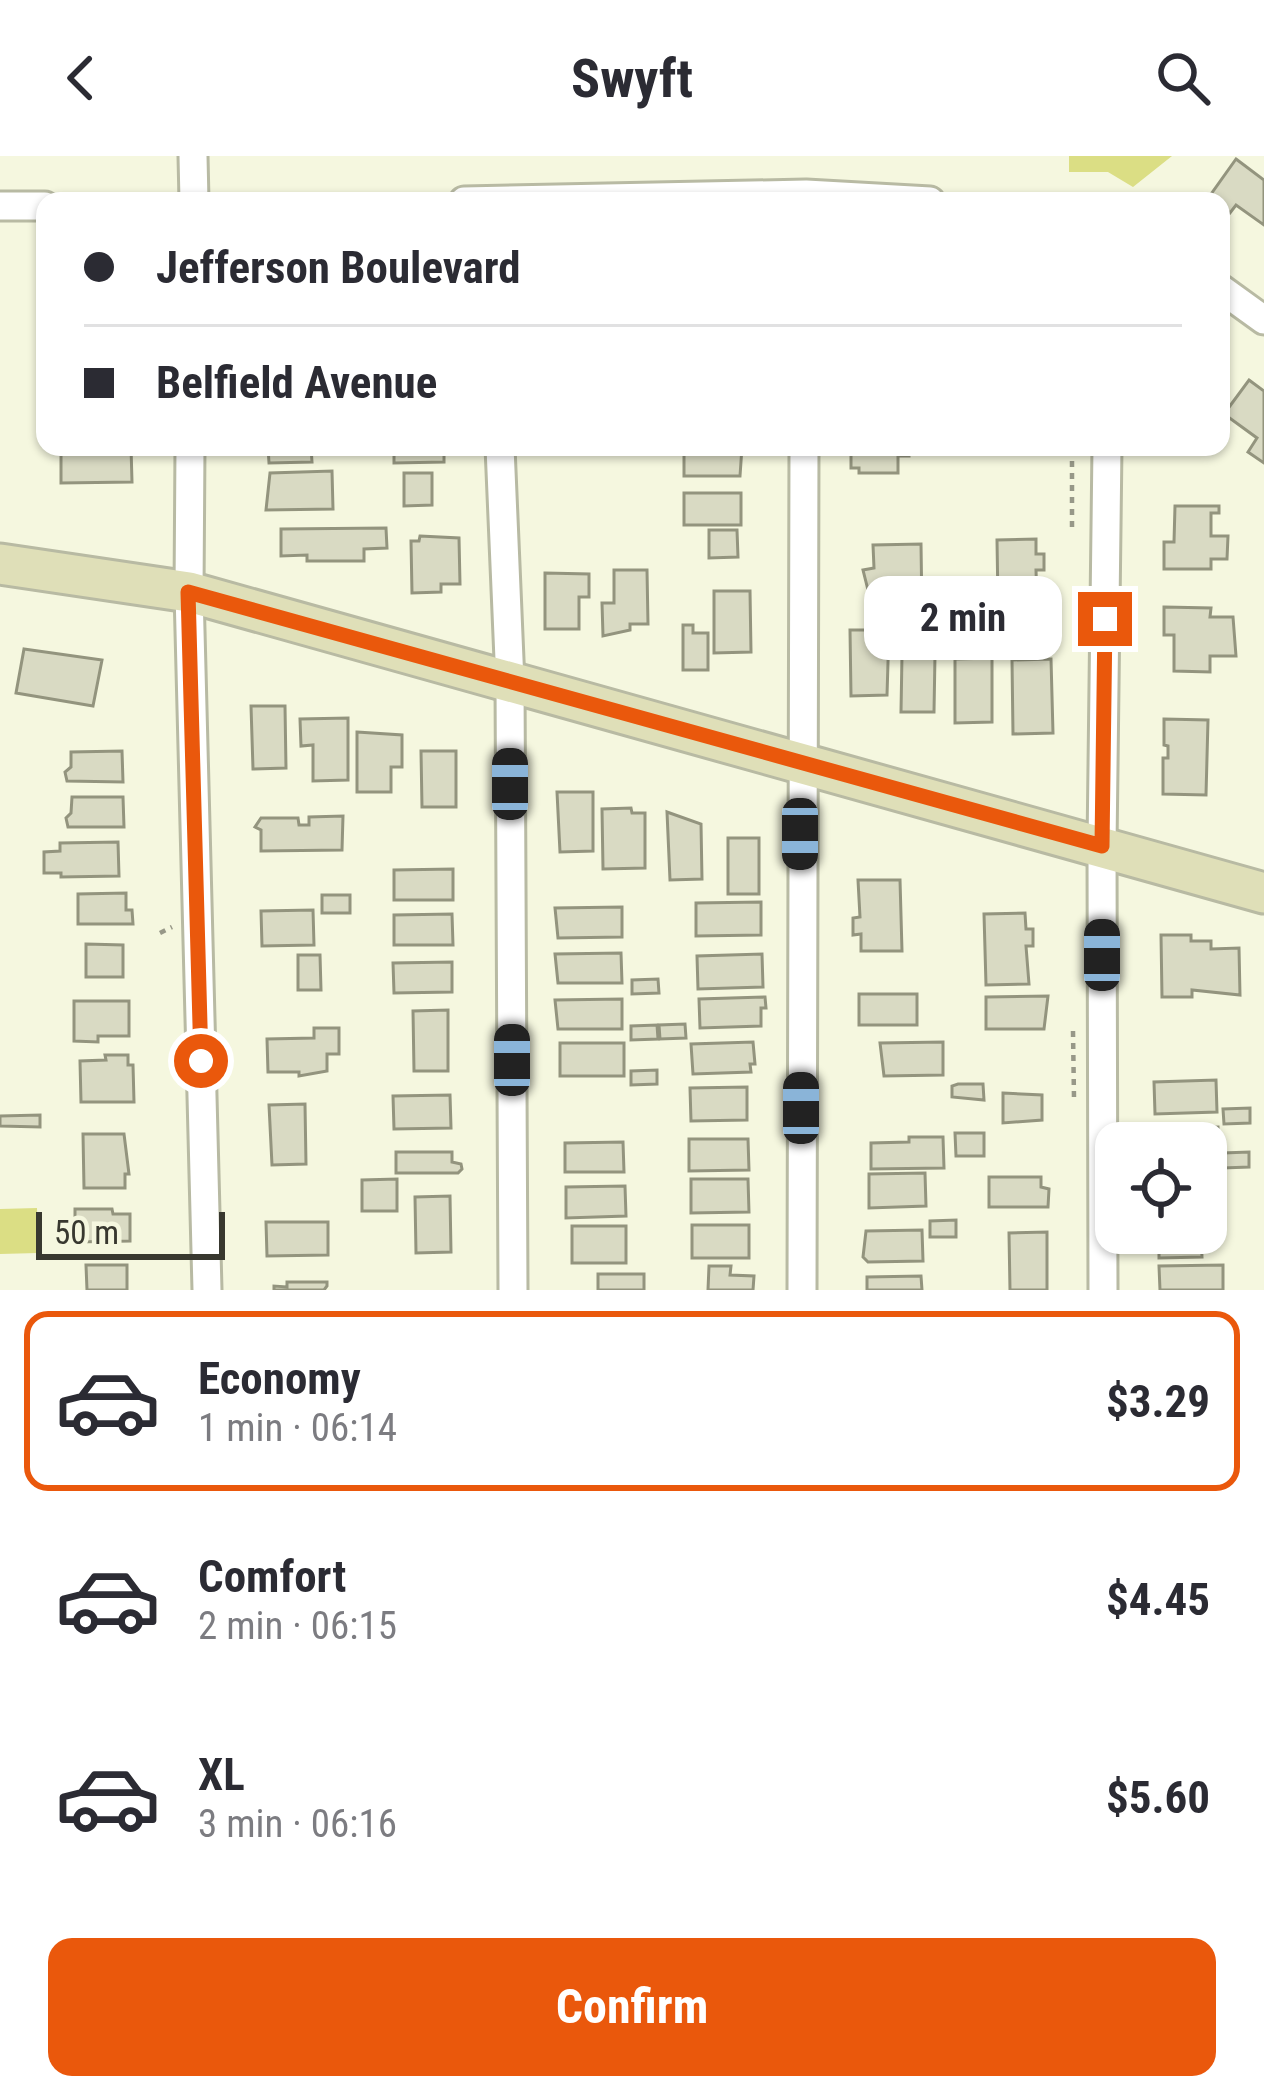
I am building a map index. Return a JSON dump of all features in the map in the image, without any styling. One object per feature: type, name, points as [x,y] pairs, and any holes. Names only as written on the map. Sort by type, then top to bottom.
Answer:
[{"type":"street","points":[[193,156],[194,192]]},
{"type":"street","points":[[0,206],[36,206]]},
{"type":"street","points":[[1230,296],[1264,320]]},
{"type":"street","points":[[190,456],[188,592],[207,1290]]},
{"type":"street","points":[[500,456],[510,683],[513,1290]]},
{"type":"street","points":[[802,1290],[803,456]]},
{"type":"street","points":[[1103,1290],[1107,456]]},
{"type":"street","points":[[0,564],[188,592],[1264,892]]},
{"type":"path","points":[[1072,456],[1072,527]]},
{"type":"path","points":[[160,933],[172,927]]},
{"type":"green space","points":[[1069,156],[1172,156],[1133,187],[1108,172],[1069,172]]},
{"type":"green space","points":[[37,1208],[38,1253],[0,1254],[0,1209]]},
{"type":"building","points":[[1236,159],[1264,180],[1264,225],[1236,205],[1230,213],[1230,192],[1213,192]]},
{"type":"building","points":[[1249,380],[1264,391],[1264,463],[1248,452],[1257,438],[1230,418],[1230,406]]},
{"type":"building","points":[[61,456],[131,456],[132,482],[61,483]]},
{"type":"building","points":[[269,456],[312,456],[312,462],[269,463]]},
{"type":"building","points":[[394,456],[444,456],[444,462],[394,463]]},
{"type":"building","points":[[684,456],[741,456],[740,476],[684,476]]},
{"type":"building","points":[[851,456],[898,456],[898,473],[859,473],[859,468],[851,468]]},
{"type":"building","points":[[332,471],[333,509],[266,510],[270,473]]},
{"type":"building","points":[[404,473],[432,473],[432,505],[404,506]]},
{"type":"building","points":[[684,493],[741,493],[741,525],[684,525]]},
{"type":"building","points":[[1175,506],[1219,506],[1219,513],[1211,513],[1211,536],[1228,536],[1227,559],[1211,559],[1211,569],[1164,569],[1164,542],[1174,542]]},
{"type":"building","points":[[386,528],[387,548],[364,549],[364,561],[281,556],[281,529]]},
{"type":"building","points":[[709,530],[737,530],[738,557],[709,558]]},
{"type":"building","points":[[420,536],[459,538],[460,584],[441,584],[441,592],[412,593],[411,541],[419,541]]},
{"type":"building","points":[[1036,539],[1036,554],[1044,554],[1044,570],[1036,570],[1037,602],[998,603],[997,540]]},
{"type":"building","points":[[921,544],[922,613],[874,614],[863,570],[874,568],[873,545]]},
{"type":"building","points":[[614,570],[647,570],[648,624],[630,624],[630,630],[603,636],[602,603],[614,603]]},
{"type":"building","points":[[545,573],[589,574],[589,597],[579,597],[579,629],[545,629]]},
{"type":"building","points":[[714,591],[750,591],[751,652],[714,653]]},
{"type":"building","points":[[1164,607],[1211,608],[1210,617],[1233,617],[1236,656],[1210,656],[1210,672],[1174,671],[1174,635],[1164,635]]},
{"type":"building","points":[[683,625],[693,625],[693,633],[708,633],[708,670],[683,670]]},
{"type":"building","points":[[850,630],[889,630],[887,695],[851,696]]},
{"type":"building","points":[[24,649],[102,660],[93,706],[16,693]]},
{"type":"building","points":[[902,655],[935,655],[934,712],[901,712]]},
{"type":"building","points":[[992,658],[992,722],[955,723],[955,659]]},
{"type":"building","points":[[1051,659],[1053,733],[1013,734],[1012,660]]},
{"type":"building","points":[[251,706],[285,706],[286,768],[253,769]]},
{"type":"building","points":[[348,718],[348,780],[313,781],[313,745],[301,746],[300,719]]},
{"type":"building","points":[[1164,719],[1208,720],[1206,795],[1163,794],[1163,758],[1168,758]]},
{"type":"building","points":[[357,732],[402,735],[402,767],[391,767],[391,792],[357,792]]},
{"type":"building","points":[[122,751],[123,782],[67,781],[71,752]]},
{"type":"building","points":[[421,751],[456,751],[456,807],[422,807]]},
{"type":"building","points":[[557,792],[593,792],[593,851],[560,852]]},
{"type":"building","points":[[72,797],[123,797],[124,827],[68,827]]},
{"type":"building","points":[[631,808],[632,813],[645,813],[645,868],[603,869],[602,809]]},
{"type":"building","points":[[667,812],[701,824],[702,879],[670,880]]},
{"type":"building","points":[[343,816],[342,850],[261,851],[261,830],[255,827],[261,818],[298,818],[299,825],[309,825],[309,817]]},
{"type":"building","points":[[728,838],[759,838],[759,894],[728,894]]},
{"type":"building","points":[[118,842],[119,876],[44,873],[44,852],[60,851],[60,843]]},
{"type":"building","points":[[453,869],[453,900],[394,900],[394,870]]},
{"type":"building","points":[[858,880],[900,880],[902,951],[861,951],[861,934],[853,935],[853,918],[860,917]]},
{"type":"building","points":[[126,893],[126,910],[132,910],[133,924],[78,924],[78,894]]},
{"type":"building","points":[[322,895],[350,895],[350,913],[322,913]]},
{"type":"building","points":[[761,902],[761,935],[696,936],[696,903]]},
{"type":"building","points":[[622,907],[622,937],[558,938],[555,908]]},
{"type":"building","points":[[313,910],[314,945],[262,946],[261,911]]},
{"type":"building","points":[[1025,913],[1026,929],[1033,929],[1033,946],[1026,946],[1029,984],[986,985],[984,914]]},
{"type":"building","points":[[452,914],[453,945],[394,945],[394,915]]},
{"type":"building","points":[[1161,935],[1191,935],[1191,941],[1211,941],[1211,949],[1239,948],[1240,995],[1192,990],[1192,997],[1162,997]]},
{"type":"building","points":[[86,944],[123,945],[123,977],[86,977]]},
{"type":"building","points":[[621,953],[622,983],[558,983],[555,954]]},
{"type":"building","points":[[762,954],[763,987],[698,989],[697,956]]},
{"type":"building","points":[[298,955],[320,955],[321,990],[298,990]]},
{"type":"building","points":[[452,962],[452,992],[394,993],[393,963]]},
{"type":"building","points":[[658,979],[659,993],[632,994],[632,980]]},
{"type":"building","points":[[859,994],[917,994],[917,1025],[859,1025]]},
{"type":"building","points":[[1048,996],[1044,1029],[986,1029],[986,997]]},
{"type":"building","points":[[765,997],[761,1026],[700,1028],[699,999]]},
{"type":"building","points":[[622,999],[622,1029],[558,1029],[555,1000]]},
{"type":"building","points":[[74,1001],[129,1001],[129,1036],[74,1041]]},
{"type":"building","points":[[448,1010],[448,1071],[414,1071],[413,1011]]},
{"type":"building","points":[[685,1024],[686,1038],[660,1039],[659,1025]]},
{"type":"building","points":[[657,1025],[658,1039],[631,1040],[631,1026]]},
{"type":"building","points":[[314,1028],[339,1028],[339,1054],[327,1054],[327,1071],[299,1076],[299,1072],[268,1072],[267,1039],[314,1038]]},
{"type":"building","points":[[753,1042],[751,1072],[693,1074],[691,1044]]},
{"type":"building","points":[[943,1042],[943,1075],[884,1076],[880,1043]]},
{"type":"building","points":[[560,1043],[624,1043],[624,1076],[560,1076]]},
{"type":"building","points":[[105,1055],[128,1055],[128,1065],[133,1065],[134,1102],[81,1102],[80,1061],[106,1060]]},
{"type":"building","points":[[657,1070],[657,1084],[631,1085],[631,1071]]},
{"type":"building","points":[[1216,1080],[1217,1112],[1155,1114],[1154,1082]]},
{"type":"building","points":[[983,1084],[984,1100],[952,1097],[952,1086]]},
{"type":"building","points":[[747,1087],[747,1120],[691,1121],[690,1088]]},
{"type":"building","points":[[1003,1093],[1042,1095],[1042,1120],[1003,1123]]},
{"type":"building","points":[[450,1095],[451,1128],[394,1129],[393,1096]]},
{"type":"building","points":[[305,1104],[306,1164],[272,1165],[269,1105]]},
{"type":"building","points":[[1250,1108],[1250,1123],[1227,1124],[1223,1109]]},
{"type":"building","points":[[40,1115],[40,1127],[0,1126],[0,1116]]},
{"type":"building","points":[[955,1133],[984,1133],[984,1156],[956,1156]]},
{"type":"building","points":[[83,1134],[124,1134],[129,1174],[125,1174],[125,1188],[84,1188]]},
{"type":"building","points":[[909,1137],[943,1137],[944,1168],[871,1169],[871,1143],[909,1142]]},
{"type":"building","points":[[689,1139],[748,1139],[749,1170],[689,1171]]},
{"type":"building","points":[[623,1142],[624,1172],[565,1172],[565,1143]]},
{"type":"building","points":[[396,1152],[452,1152],[452,1162],[462,1169],[458,1173],[396,1173]]},
{"type":"building","points":[[1249,1152],[1249,1167],[1227,1168],[1227,1153]]},
{"type":"building","points":[[925,1173],[926,1206],[869,1208],[869,1174]]},
{"type":"building","points":[[989,1177],[1041,1177],[1041,1187],[1049,1189],[1048,1207],[989,1207]]},
{"type":"building","points":[[397,1179],[397,1211],[362,1211],[362,1180]]},
{"type":"building","points":[[691,1179],[748,1179],[749,1212],[691,1213]]},
{"type":"building","points":[[625,1186],[626,1216],[566,1218],[566,1187]]},
{"type":"building","points":[[450,1196],[451,1252],[416,1253],[415,1197]]},
{"type":"building","points":[[75,1209],[130,1214],[130,1241],[75,1242]]},
{"type":"building","points":[[956,1220],[956,1237],[930,1237],[930,1221]]},
{"type":"building","points":[[266,1222],[328,1222],[328,1255],[267,1256]]},
{"type":"building","points":[[692,1225],[749,1225],[749,1258],[692,1258]]},
{"type":"building","points":[[572,1226],[626,1226],[626,1263],[572,1263]]},
{"type":"building","points":[[922,1230],[923,1261],[868,1262],[863,1257],[866,1231]]},
{"type":"building","points":[[1047,1232],[1047,1290],[1010,1290],[1009,1233]]},
{"type":"building","points":[[1159,1254],[1202,1254],[1202,1257],[1159,1258]]},
{"type":"building","points":[[86,1265],[127,1265],[127,1290],[87,1290]]},
{"type":"building","points":[[1223,1265],[1223,1290],[1160,1290],[1159,1266]]},
{"type":"building","points":[[709,1266],[731,1266],[730,1275],[754,1276],[753,1290],[708,1290]]},
{"type":"building","points":[[598,1274],[644,1274],[644,1290],[598,1290]]},
{"type":"building","points":[[921,1276],[922,1290],[867,1290],[867,1277]]},
{"type":"building","points":[[287,1282],[327,1282],[327,1286],[324,1290],[274,1290],[274,1286],[287,1287]]},
{"type":"route","points":[[201,1061],[188,592],[1102,846],[1105,619]]}]
